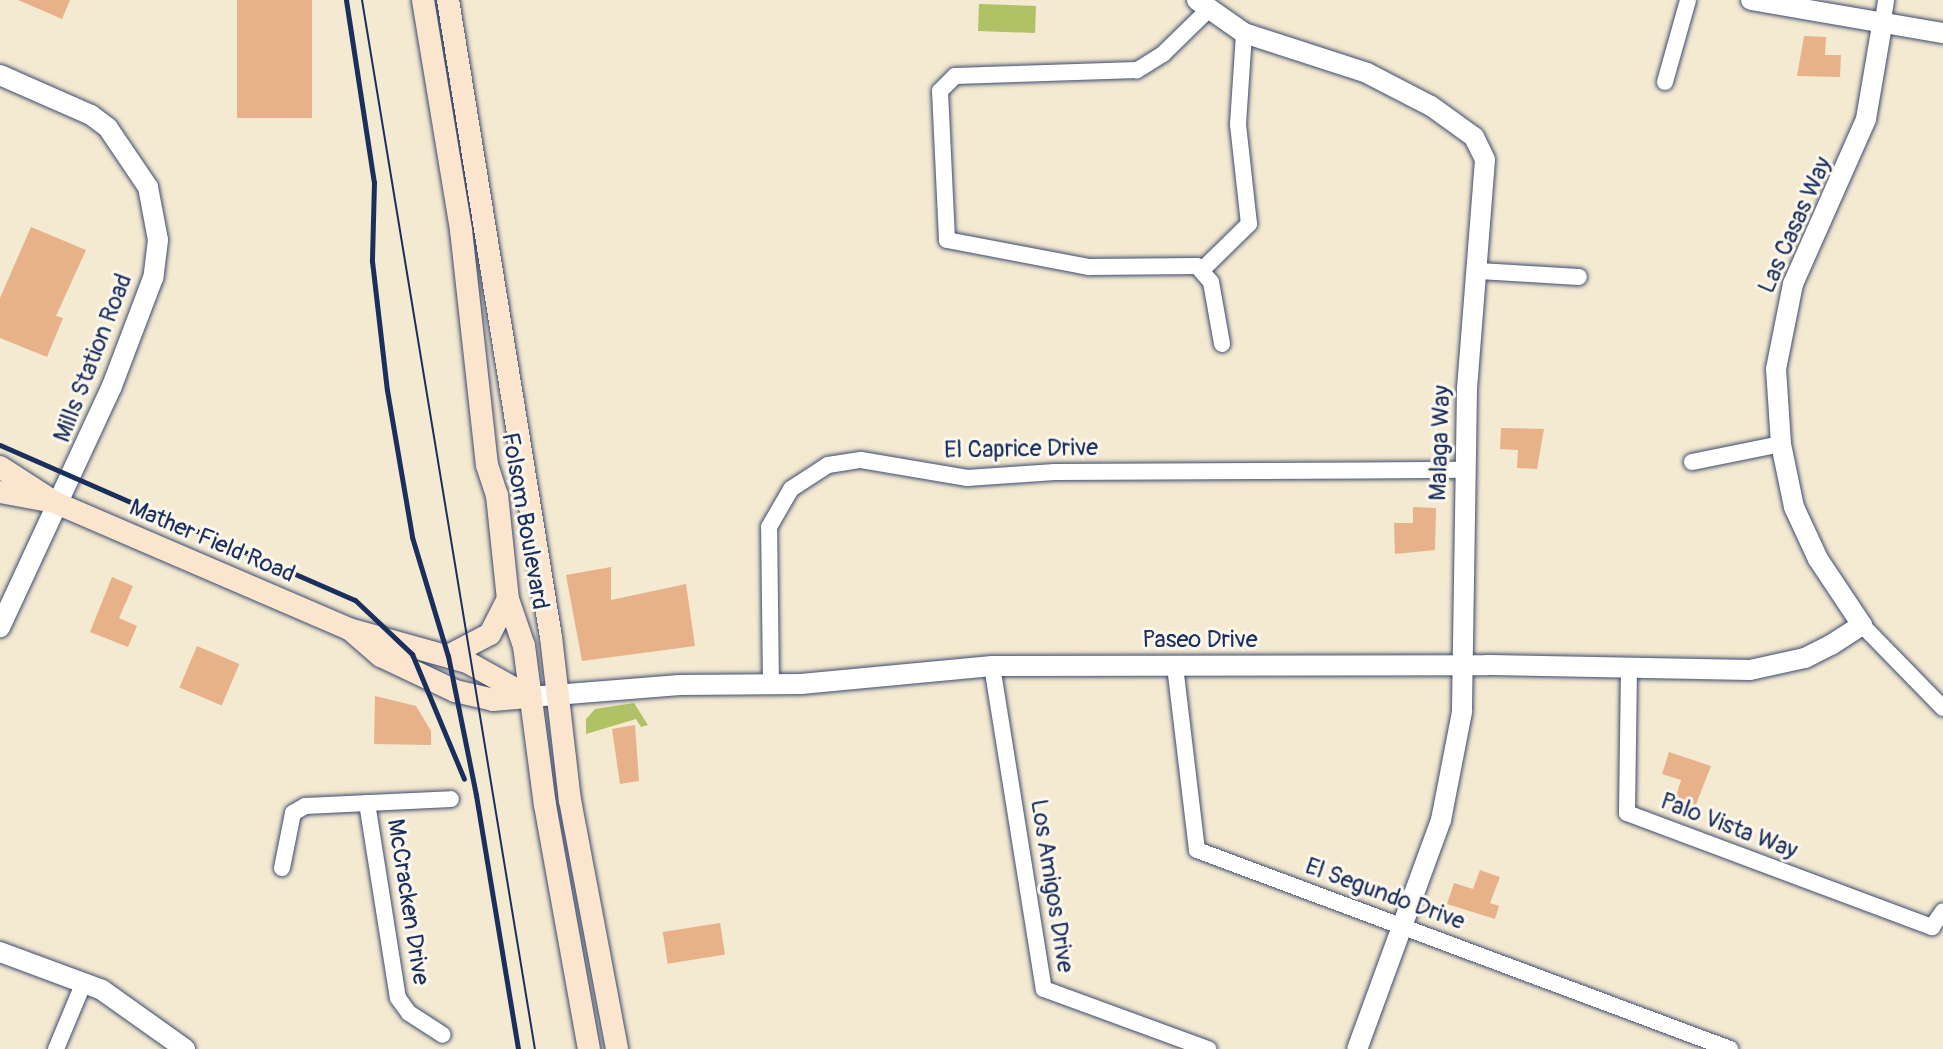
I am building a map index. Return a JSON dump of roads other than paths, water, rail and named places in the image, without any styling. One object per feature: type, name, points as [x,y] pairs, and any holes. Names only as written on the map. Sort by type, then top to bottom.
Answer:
[{"type":"main road","name":"Folsom Boulevard","points":[[423,0],[461,230],[487,465],[497,495],[508,599],[524,646],[562,914],[589,1049]]},
{"type":"main road","name":"Folsom Boulevard","points":[[448,0],[557,693],[570,800],[617,1049]]},
{"type":"main road","name":"Mather Field Road","points":[[0,467],[54,502],[349,629],[448,656],[530,697]]},
{"type":"main road","name":"Mather Field Road","points":[[0,492],[54,502]]},
{"type":"main road","points":[[448,656],[490,634],[508,599]]},
{"type":"main road","name":"Mather Field Road","points":[[349,629],[381,656],[455,691],[493,700],[530,697]]},
{"type":"street","points":[[1665,82],[1688,0]]},
{"type":"street","points":[[1751,0],[1884,10],[1943,33]]},
{"type":"street","points":[[1202,5],[1163,54],[1137,70],[955,76],[940,91],[947,240],[1089,267],[1192,265],[1202,270],[1211,282],[1222,344]]},
{"type":"street","name":"Malaga Way","points":[[1202,5],[1244,33],[1367,73],[1431,106],[1474,137],[1485,160],[1464,470],[1464,665],[1456,753],[1441,820],[1357,1049]]},
{"type":"street","name":"Las Casas Way","points":[[1884,10],[1855,152],[1806,251],[1785,309],[1776,369],[1781,444],[1794,507],[1806,538],[1862,625],[1943,708]]},
{"type":"street","points":[[1202,270],[1249,224],[1238,124],[1244,33]]},
{"type":"street","name":"Mills Station Road","points":[[0,75],[91,115],[108,128],[136,163],[157,222],[153,278],[140,317],[73,476],[54,502],[0,627]]},
{"type":"street","points":[[1479,271],[1579,277]]},
{"type":"street","points":[[1692,462],[1781,444]]},
{"type":"street","name":"El Caprice Drive","points":[[771,684],[769,527],[791,489],[828,465],[861,460],[967,478],[1055,472],[1464,470]]},
{"type":"street","name":"Paseo Drive","points":[[530,697],[557,693],[771,684],[992,666],[1464,665],[1750,670],[1805,658],[1862,625]]},
{"type":"street","name":"Los Amigos Drive","points":[[992,666],[1044,989],[1208,1049]]},
{"type":"street","name":"El Segundo Drive","points":[[1175,666],[1197,850],[1730,1049]]},
{"type":"street","name":"Palo Vista Way","points":[[1629,669],[1627,813],[1932,927],[1943,911]]},
{"type":"street","name":"McCracken Drive","points":[[282,868],[293,813],[305,806],[451,799]]},
{"type":"street","name":"McCracken Drive","points":[[367,803],[398,998],[409,1013],[443,1035]]},
{"type":"street","points":[[0,952],[84,982],[132,1007],[185,1049]]},
{"type":"street","points":[[56,1049],[84,982]]},
{"type":"tram line","points":[[362,0],[535,1049]]},
{"type":"railway","points":[[346,0],[374,182],[372,261],[387,390],[412,537],[448,656],[476,795],[518,1049]]},
{"type":"railway","points":[[0,445],[355,600],[412,654],[464,779]]}]
